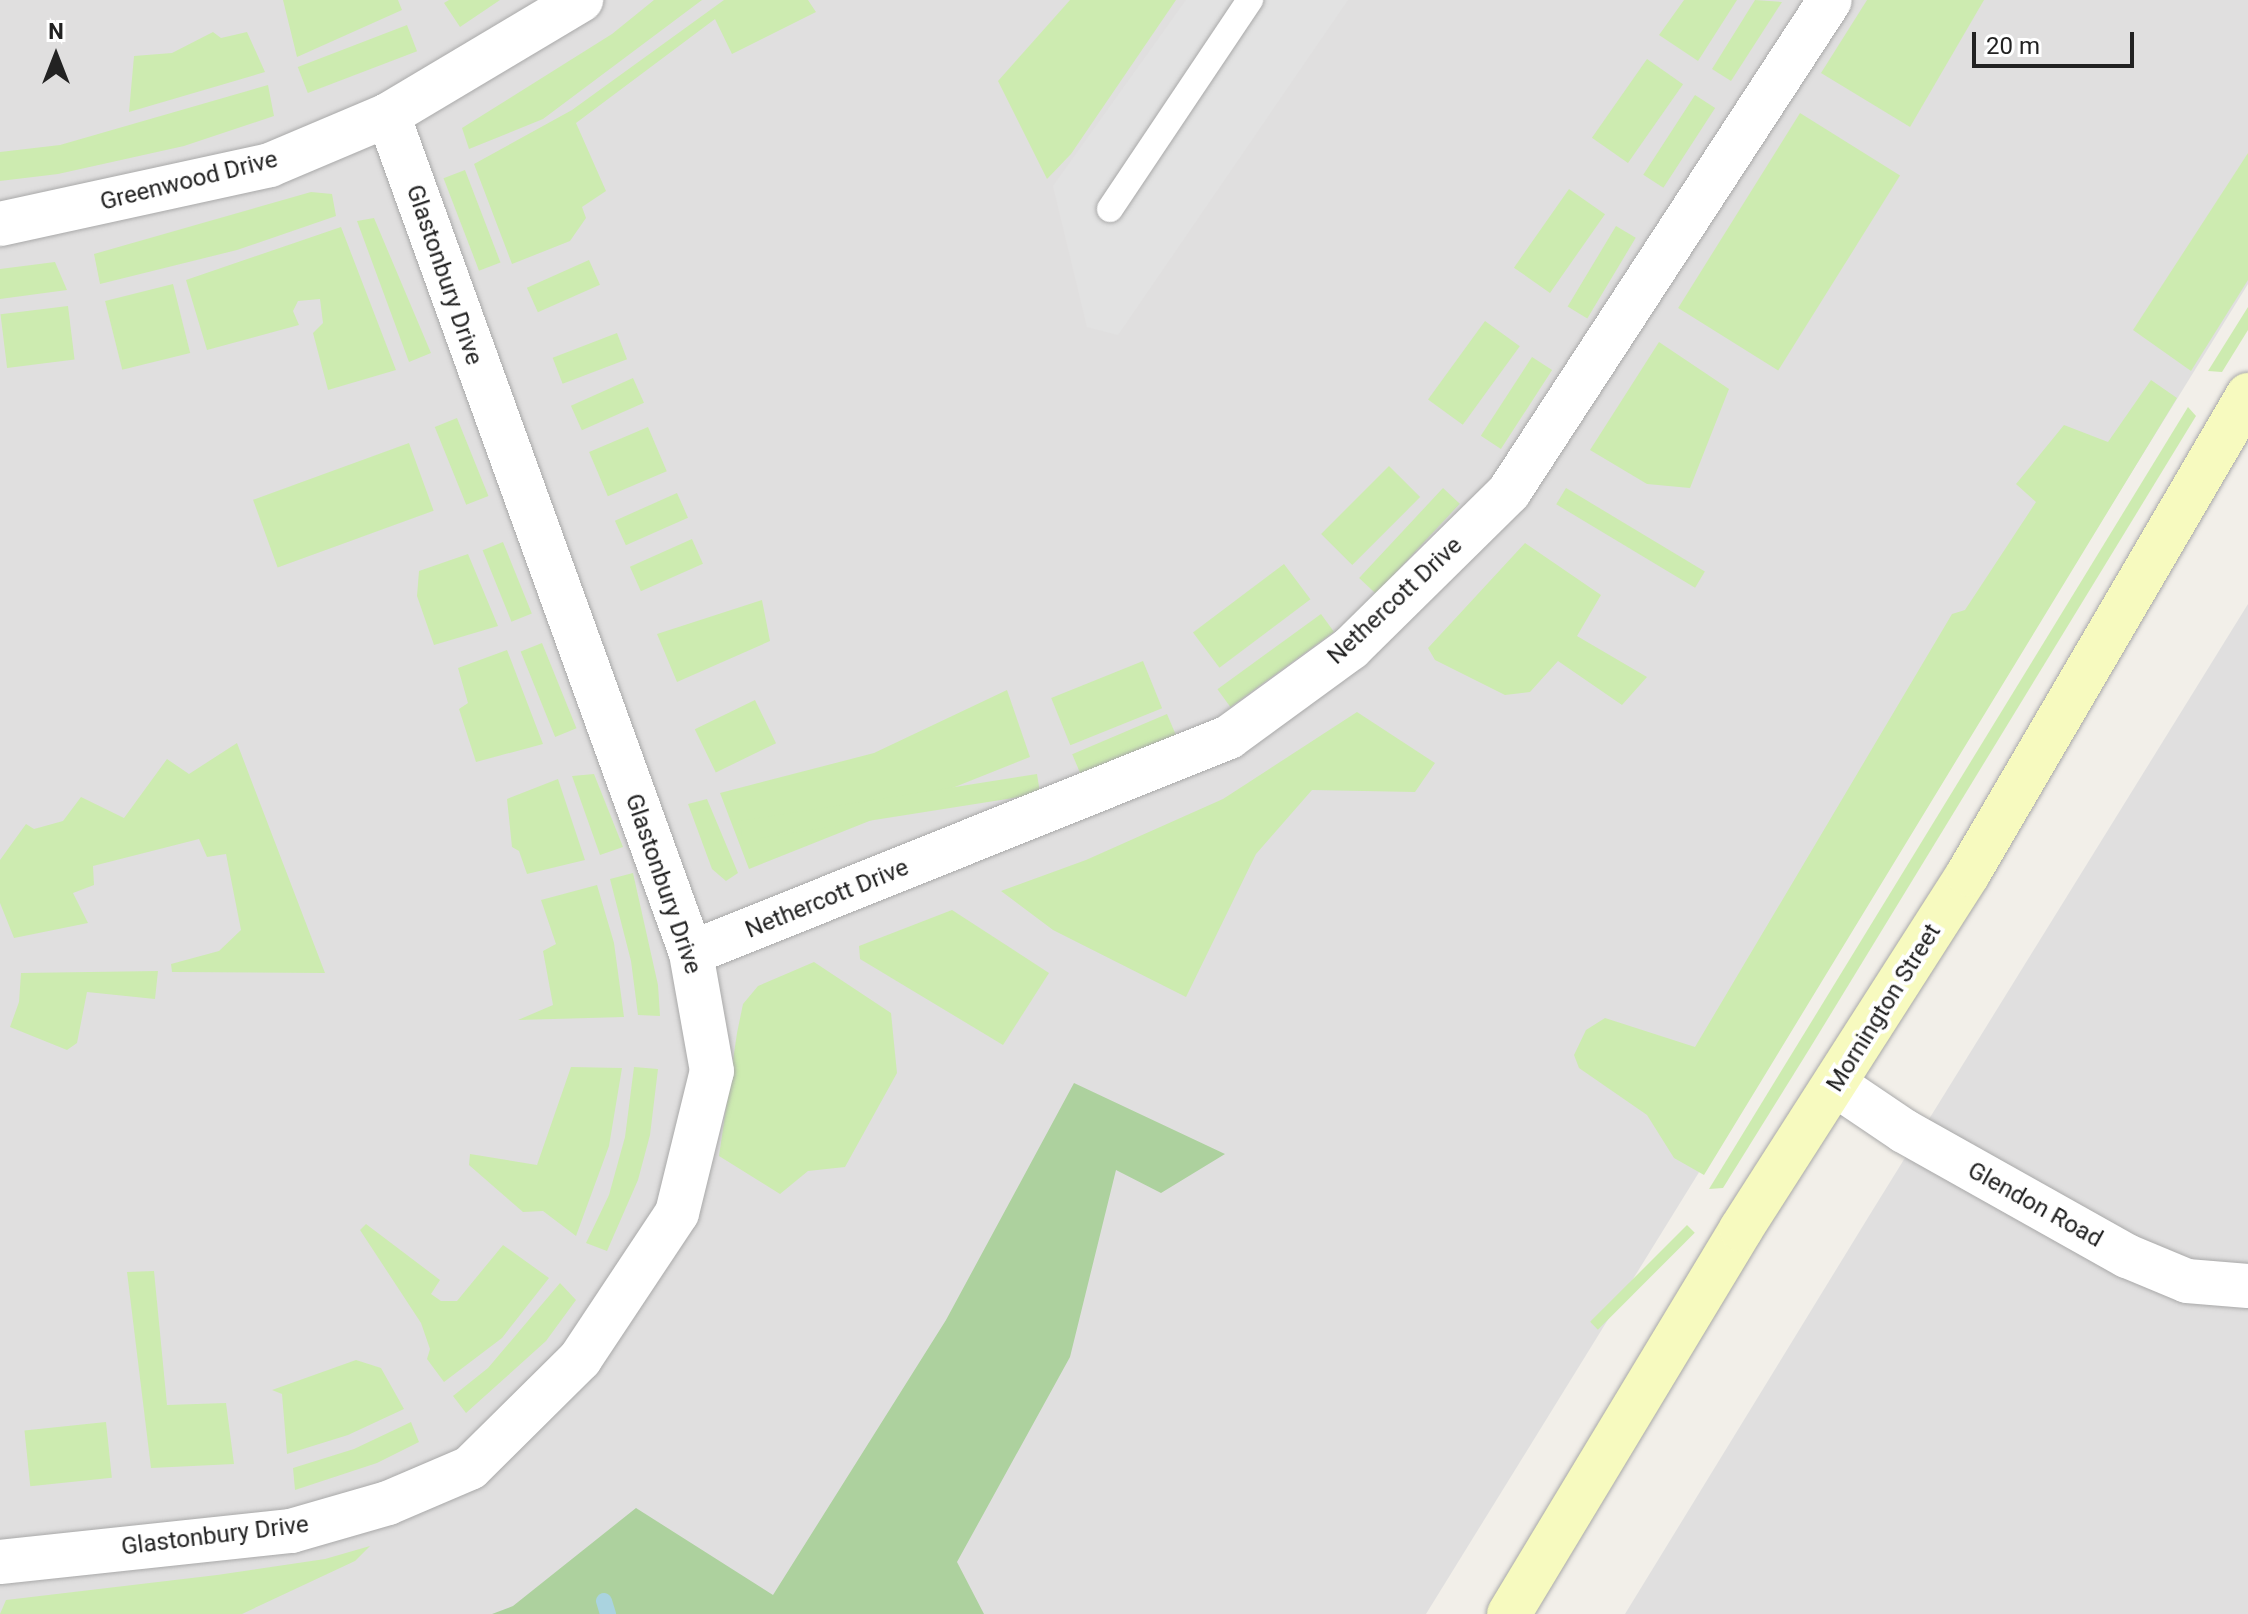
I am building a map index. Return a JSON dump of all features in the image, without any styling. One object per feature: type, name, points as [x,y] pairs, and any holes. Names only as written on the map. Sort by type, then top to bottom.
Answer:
[{"type":"main road","name":"Mornington Street","points":[[1509,1614],[1741,1229],[1836,1085],[1976,861],[2248,395]]},
{"type":"street","name":"Greenwood Drive","points":[[0,224],[270,165],[388,115],[581,0]]},
{"type":"street","name":"Nethercott Drive","points":[[691,953],[1229,737],[1351,648],[1509,492],[1830,0]]},
{"type":"street","name":"Glastonbury Drive","points":[[0,1562],[291,1531],[388,1503],[470,1468],[580,1359],[677,1213],[712,1071],[691,953],[388,115]]},
{"type":"street","name":"Glendon Road","points":[[1836,1085],[1904,1131],[2127,1256],[2187,1281],[2248,1286]]},
{"type":"lane","points":[[1110,209],[1250,0]]},
{"type":"shaded area","points":[[0,0],[2248,0],[2248,284],[1426,1614],[0,1614]]},
{"type":"shaded area","points":[[1186,0],[1348,0],[1118,335],[1087,327],[1053,186]]},
{"type":"shaded area","points":[[2248,604],[2248,1614],[1625,1614],[1869,1216]]},
{"type":"green space","points":[[283,0],[398,0],[402,10],[297,57]]},
{"type":"green space","points":[[449,0],[500,0],[460,27],[444,3]]},
{"type":"green space","points":[[654,0],[702,0],[543,119],[469,149],[462,128],[612,34]]},
{"type":"green space","points":[[724,0],[808,0],[816,12],[732,54],[715,19],[576,123],[606,191],[582,207],[586,218],[570,241],[512,264],[474,164],[572,110]]},
{"type":"green space","points":[[1070,0],[1176,0],[1071,154],[1047,179],[998,81]]},
{"type":"green space","points":[[1684,0],[1737,0],[1698,61],[1659,35]]},
{"type":"green space","points":[[1755,0],[1782,2],[1731,81],[1712,69]]},
{"type":"green space","points":[[1867,0],[1984,0],[1910,127],[1821,73]]},
{"type":"green space","points":[[407,25],[417,51],[308,93],[298,67]]},
{"type":"green space","points":[[213,32],[221,38],[247,32],[265,72],[129,112],[134,56],[172,53]]},
{"type":"green space","points":[[1647,59],[1683,84],[1628,163],[1592,138]]},
{"type":"green space","points":[[268,85],[274,116],[184,146],[58,174],[0,181],[0,152],[60,145]]},
{"type":"green space","points":[[1695,95],[1715,108],[1663,188],[1643,175]]},
{"type":"green space","points":[[1800,113],[1900,176],[1778,371],[1678,308]]},
{"type":"green space","points":[[2248,153],[2248,280],[2191,371],[2133,330]]},
{"type":"green space","points":[[465,170],[500,262],[479,271],[444,178]]},
{"type":"green space","points":[[1569,189],[1605,214],[1550,293],[1514,268]]},
{"type":"green space","points":[[311,192],[332,194],[336,216],[237,250],[100,284],[94,254]]},
{"type":"green space","points":[[374,218],[431,353],[409,362],[357,221]]},
{"type":"green space","points":[[1616,226],[1636,238],[1587,318],[1568,307]]},
{"type":"green space","points":[[341,227],[396,370],[328,390],[313,333],[323,323],[320,299],[298,301],[293,311],[299,325],[207,350],[186,280]]},
{"type":"green space","points":[[589,260],[600,285],[538,312],[527,288]]},
{"type":"green space","points":[[55,262],[67,290],[0,299],[0,269]]},
{"type":"green space","points":[[173,284],[190,353],[122,370],[105,301]]},
{"type":"green space","points":[[68,306],[75,360],[7,368],[1,314]]},
{"type":"green space","points":[[2248,307],[2248,330],[2222,372],[2208,371]]},
{"type":"green space","points":[[1485,321],[1520,346],[1463,425],[1428,399]]},
{"type":"green space","points":[[617,333],[627,359],[563,384],[553,358]]},
{"type":"green space","points":[[1659,342],[1729,389],[1690,488],[1647,484],[1590,450]]},
{"type":"green space","points":[[1532,357],[1552,370],[1501,449],[1481,436]]},
{"type":"green space","points":[[633,378],[644,403],[582,430],[571,406]]},
{"type":"green space","points":[[2151,380],[2177,398],[1704,1175],[1674,1158],[1647,1115],[1579,1068],[1574,1055],[1586,1030],[1605,1018],[1695,1047],[1952,614],[1965,610],[2036,502],[2016,484],[2064,425],[2108,442]]},
{"type":"green space","points":[[2188,407],[2196,416],[1810,1048],[1723,1188],[1709,1189]]},
{"type":"green space","points":[[457,418],[488,496],[466,505],[435,427]]},
{"type":"green space","points":[[648,427],[667,471],[608,496],[589,452]]},
{"type":"green space","points":[[409,443],[434,511],[278,567],[253,500]]},
{"type":"green space","points":[[1389,466],[1420,497],[1352,565],[1321,534]]},
{"type":"green space","points":[[1443,488],[1460,504],[1376,594],[1359,578]]},
{"type":"green space","points":[[1566,488],[1705,571],[1695,588],[1556,504]]},
{"type":"green space","points":[[677,493],[688,518],[626,545],[615,521]]},
{"type":"green space","points":[[692,539],[703,564],[641,591],[630,567]]},
{"type":"green space","points":[[503,542],[532,613],[511,622],[483,550]]},
{"type":"green space","points":[[1525,543],[1601,595],[1577,636],[1647,677],[1622,705],[1558,661],[1530,692],[1505,695],[1435,660],[1428,648]]},
{"type":"green space","points":[[468,554],[498,626],[434,645],[417,596],[419,571]]},
{"type":"green space","points":[[1284,564],[1310,599],[1219,668],[1193,633]]},
{"type":"green space","points":[[762,600],[770,641],[677,682],[657,634]]},
{"type":"green space","points":[[1321,614],[1334,632],[1230,707],[1217,689]]},
{"type":"green space","points":[[542,643],[576,728],[555,737],[521,652]]},
{"type":"green space","points":[[507,650],[543,744],[476,762],[459,709],[468,703],[458,668]]},
{"type":"green space","points":[[1143,661],[1162,708],[1070,745],[1051,698]]},
{"type":"green space","points":[[1007,690],[1030,757],[749,869],[720,793],[874,753]]},
{"type":"green space","points":[[755,700],[776,743],[716,773],[695,729]]},
{"type":"green space","points":[[1357,712],[1435,763],[1415,792],[1312,790],[1256,854],[1186,997],[1053,930],[1001,891],[1086,860],[1223,799]]},
{"type":"green space","points":[[1167,714],[1177,737],[1082,777],[1072,754]]},
{"type":"green space","points":[[237,743],[325,973],[172,972],[171,964],[219,951],[241,930],[226,854],[207,857],[199,839],[93,866],[94,885],[73,893],[88,923],[14,938],[0,903],[0,860],[26,824],[34,829],[63,821],[81,797],[124,818],[167,759],[189,774]]},
{"type":"green space","points":[[594,774],[623,847],[600,855],[572,776]]},
{"type":"green space","points":[[1037,774],[1040,794],[743,841],[740,821]]},
{"type":"green space","points":[[558,779],[585,860],[527,874],[519,851],[512,847],[507,799]]},
{"type":"green space","points":[[707,799],[738,873],[726,881],[712,869],[688,804]]},
{"type":"green space","points":[[633,873],[658,985],[660,1016],[638,1015],[631,961],[610,879]]},
{"type":"green space","points":[[597,885],[614,943],[624,1017],[518,1020],[553,1005],[543,951],[556,944],[541,900]]},
{"type":"green space","points":[[952,910],[1049,973],[1003,1045],[860,959],[859,946]]},
{"type":"green space","points":[[814,962],[891,1013],[897,1073],[845,1167],[808,1171],[780,1194],[719,1156],[737,1033],[743,1004],[758,986]]},
{"type":"green space","points":[[158,971],[155,999],[87,992],[77,1043],[67,1050],[10,1027],[19,1002],[21,973]]},
{"type":"green space","points":[[571,1067],[622,1068],[609,1146],[576,1236],[543,1211],[523,1212],[469,1165],[470,1154],[537,1165]]},
{"type":"green space","points":[[634,1067],[658,1069],[650,1135],[638,1180],[607,1251],[586,1243],[609,1195],[625,1137]]},
{"type":"green space","points":[[1074,1083],[1225,1154],[1161,1193],[1116,1170],[1070,1357],[957,1562],[984,1614],[492,1614],[513,1606],[636,1508],[773,1595],[946,1320]]},
{"type":"green space","points":[[366,1224],[440,1280],[431,1294],[441,1301],[457,1301],[503,1245],[549,1278],[502,1338],[444,1382],[427,1359],[430,1349],[421,1323],[360,1230]]},
{"type":"green space","points":[[1687,1225],[1695,1233],[1598,1330],[1590,1322]]},
{"type":"green space","points":[[154,1271],[167,1405],[226,1403],[234,1464],[151,1468],[127,1272]]},
{"type":"green space","points":[[560,1283],[576,1300],[546,1341],[466,1413],[453,1396],[488,1368]]},
{"type":"green space","points":[[356,1360],[381,1368],[404,1409],[348,1435],[287,1454],[282,1394],[272,1390]]},
{"type":"green space","points":[[106,1422],[112,1478],[30,1486],[24,1431]]},
{"type":"green space","points":[[411,1422],[419,1442],[377,1463],[295,1490],[293,1468],[354,1449]]},
{"type":"green space","points":[[370,1546],[355,1561],[242,1614],[0,1614],[6,1600],[325,1559]]},
{"type":"waterway","points":[[604,1601],[608,1614]]}]
